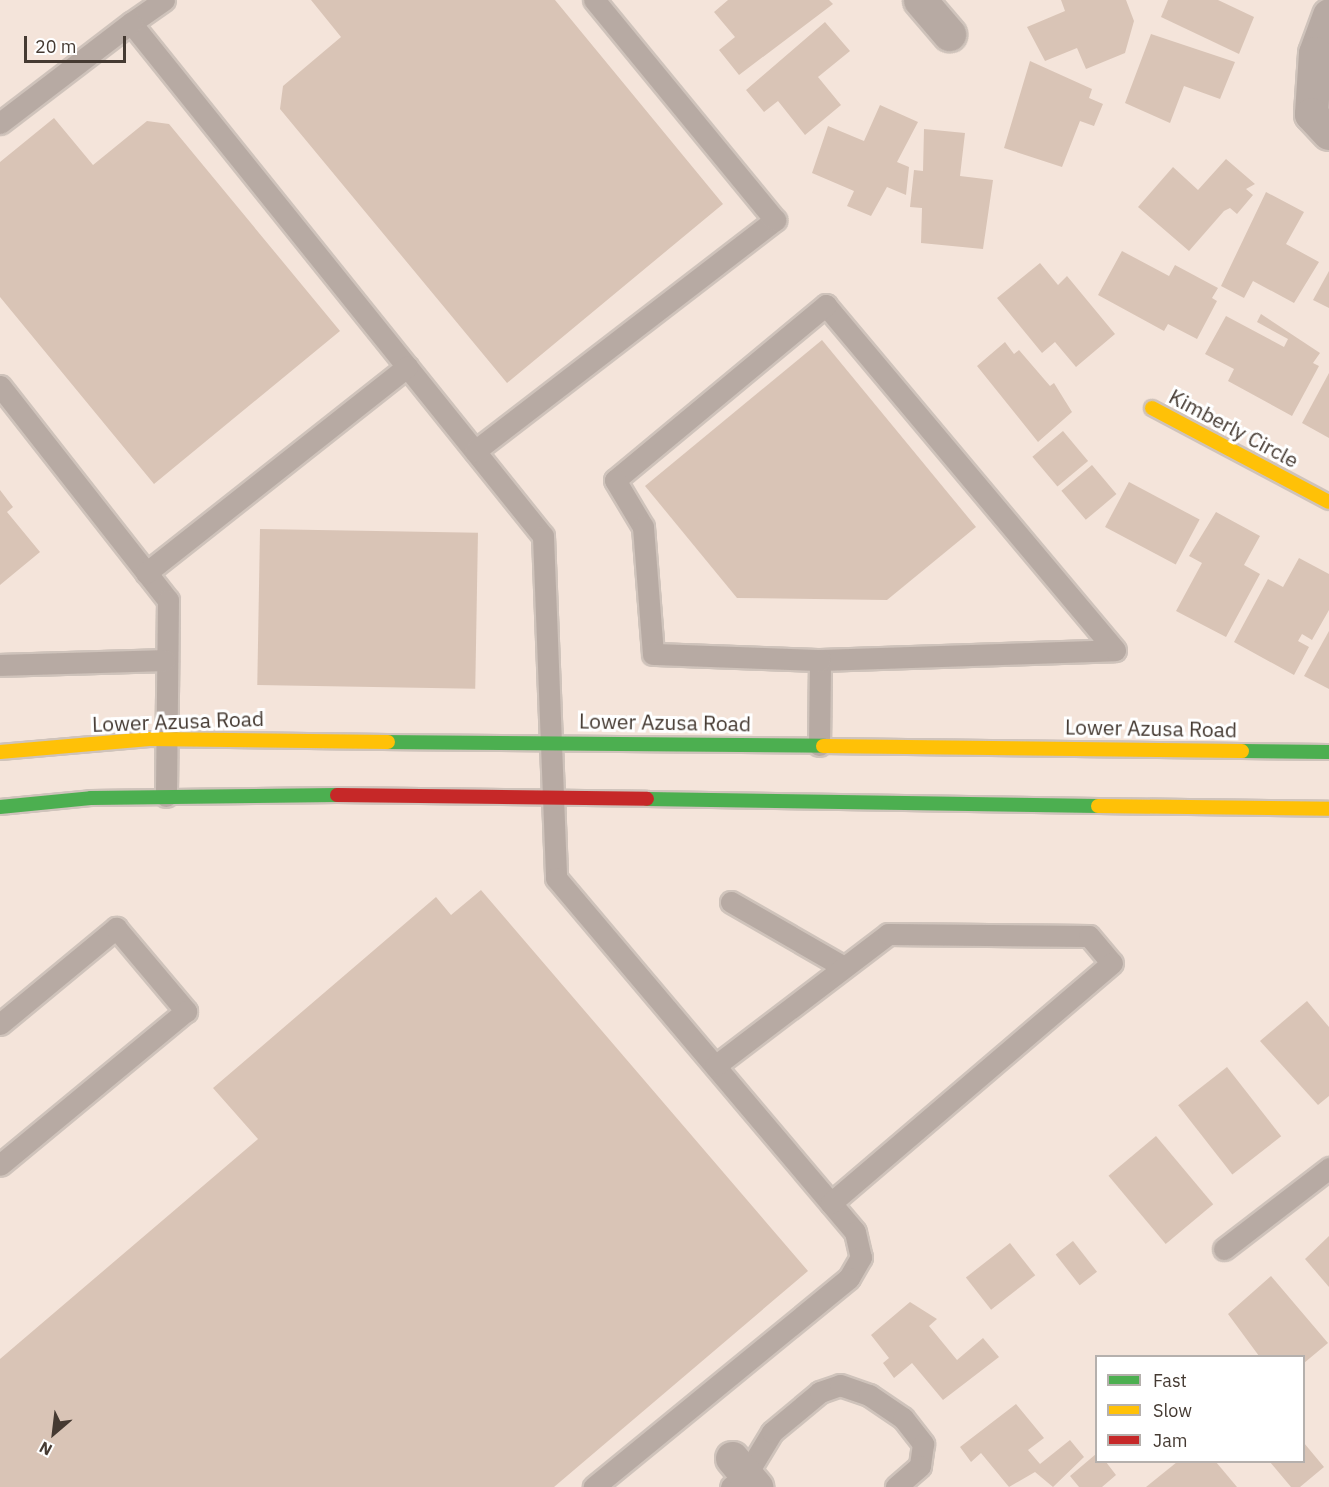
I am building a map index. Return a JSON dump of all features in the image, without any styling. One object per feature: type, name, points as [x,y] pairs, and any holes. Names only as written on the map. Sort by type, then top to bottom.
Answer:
[{"type":"main road","name":"Kimberly Circle","points":[[1152,408],[1329,502]]},
{"type":"main road","name":"Lower Azusa Road","points":[[0,752],[166,739],[1329,752]]},
{"type":"main road","points":[[0,807],[166,796],[553,798],[1329,809]]},
{"type":"street","points":[[921,0],[949,34]]},
{"type":"street","points":[[1329,15],[1315,53],[1311,114],[1329,133]]},
{"type":"lane","points":[[0,123],[164,0]]},
{"type":"lane","points":[[475,451],[775,220],[594,0]]},
{"type":"lane","points":[[131,23],[543,536],[556,878],[831,1203],[857,1240],[861,1257],[849,1278],[594,1487]]},
{"type":"lane","points":[[826,305],[1115,650],[820,660],[653,654],[644,527],[615,480],[826,305]]},
{"type":"lane","points":[[146,573],[407,367]]},
{"type":"lane","points":[[0,387],[168,600],[165,660],[166,796]]},
{"type":"lane","points":[[0,665],[165,660]]},
{"type":"lane","points":[[819,745],[820,660]]},
{"type":"lane","points":[[731,902],[844,967]]},
{"type":"lane","points":[[0,1024],[116,928],[186,1011],[0,1166]]},
{"type":"lane","points":[[715,1066],[888,934],[1089,936],[1112,963],[831,1203]]},
{"type":"lane","points":[[1224,1249],[1329,1168]]},
{"type":"lane","points":[[741,1477],[772,1432],[820,1392],[840,1385],[869,1395],[903,1418],[923,1444],[920,1466],[896,1487]]},
{"type":"building","points":[[311,0],[555,0],[723,204],[507,383],[280,109],[283,86],[341,37]]},
{"type":"building","points":[[728,0],[829,0],[833,4],[739,75],[719,50],[735,37],[714,12]]},
{"type":"building","points":[[1061,0],[1126,0],[1134,21],[1125,53],[1086,69],[1077,48],[1045,61],[1027,27],[1065,11]]},
{"type":"building","points":[[1168,0],[1218,0],[1254,17],[1239,54],[1161,17]]},
{"type":"building","points":[[825,22],[850,51],[818,77],[841,105],[805,135],[778,101],[764,112],[746,90]]},
{"type":"building","points":[[1151,34],[1235,62],[1220,99],[1184,86],[1170,123],[1125,103]]},
{"type":"building","points":[[1030,61],[1092,89],[1089,98],[1103,104],[1094,126],[1080,121],[1062,167],[1004,148]]},
{"type":"building","points":[[880,105],[918,122],[897,162],[909,167],[906,195],[887,187],[871,216],[847,206],[854,191],[812,173],[828,126],[864,141]]},
{"type":"building","points":[[54,118],[93,165],[147,121],[169,124],[340,331],[154,484],[0,297],[0,162]]},
{"type":"building","points":[[924,129],[965,133],[960,176],[993,180],[983,249],[921,243],[922,208],[910,207],[914,170],[923,171]]},
{"type":"building","points":[[1226,159],[1255,184],[1246,189],[1253,195],[1237,214],[1230,208],[1224,211],[1189,251],[1138,207],[1173,167],[1198,190]]},
{"type":"building","points":[[1266,192],[1304,212],[1286,244],[1319,262],[1294,303],[1253,281],[1244,298],[1221,286]]},
{"type":"building","points":[[1122,251],[1169,276],[1175,265],[1218,288],[1212,298],[1217,301],[1197,339],[1168,324],[1164,331],[1098,295]]},
{"type":"building","points":[[1040,263],[1058,285],[1067,276],[1115,334],[1076,367],[1055,342],[1042,353],[997,298]]},
{"type":"building","points":[[1329,271],[1329,308],[1313,300]]},
{"type":"building","points":[[1261,314],[1320,353],[1313,363],[1319,366],[1292,416],[1228,381],[1234,369],[1205,354],[1226,316],[1284,347],[1288,339],[1257,322]]},
{"type":"building","points":[[822,340],[976,527],[887,600],[737,598],[645,486]]},
{"type":"building","points":[[1005,342],[1014,354],[1019,350],[1050,386],[1054,383],[1072,412],[1038,442],[977,366]]},
{"type":"building","points":[[1329,373],[1329,438],[1302,423]]},
{"type":"building","points":[[1063,431],[1088,461],[1057,487],[1032,457]]},
{"type":"building","points":[[1092,465],[1116,494],[1086,520],[1061,491]]},
{"type":"building","points":[[1129,482],[1200,520],[1176,565],[1105,527]]},
{"type":"building","points":[[0,490],[13,507],[7,512],[40,552],[0,585]]},
{"type":"building","points":[[1216,512],[1260,536],[1244,565],[1260,574],[1226,637],[1176,611],[1202,563],[1189,556]]},
{"type":"building","points":[[260,529],[478,533],[475,689],[257,685]]},
{"type":"building","points":[[1299,558],[1329,574],[1329,610],[1312,640],[1302,634],[1298,641],[1309,647],[1294,675],[1234,642],[1268,579],[1283,587]]},
{"type":"building","points":[[1329,631],[1329,689],[1304,676]]},
{"type":"building","points":[[481,890],[808,1271],[554,1487],[0,1487],[0,1359],[258,1139],[213,1088],[436,897],[451,915]]},
{"type":"building","points":[[1307,1001],[1329,1027],[1329,1096],[1318,1105],[1260,1041]]},
{"type":"building","points":[[1227,1067],[1281,1136],[1232,1175],[1178,1105]]},
{"type":"building","points":[[1156,1136],[1213,1204],[1166,1244],[1109,1176]]},
{"type":"building","points":[[1329,1236],[1329,1287],[1305,1259]]},
{"type":"building","points":[[1073,1241],[1097,1272],[1080,1285],[1056,1255]]},
{"type":"building","points":[[1010,1243],[1035,1275],[991,1310],[966,1277]]},
{"type":"building","points":[[1271,1276],[1328,1343],[1305,1362],[1305,1355],[1258,1355],[1228,1314]]},
{"type":"building","points":[[910,1302],[937,1319],[929,1326],[957,1360],[983,1338],[999,1357],[943,1400],[912,1363],[894,1378],[883,1363],[889,1358],[871,1335]]},
{"type":"building","points":[[1016,1404],[1044,1438],[1028,1450],[1040,1464],[1070,1440],[1084,1457],[1053,1487],[1035,1472],[1009,1487],[981,1453],[971,1462],[960,1447]]},
{"type":"building","points":[[1305,1444],[1324,1467],[1300,1487],[1291,1487],[1271,1463],[1305,1463]]},
{"type":"building","points":[[1095,1455],[1095,1463],[1107,1463],[1116,1475],[1102,1487],[1079,1487],[1070,1476]]},
{"type":"building","points":[[1176,1463],[1217,1463],[1237,1487],[1146,1487]]},
{"type":"traffic: fast","points":[[388,742],[823,746]]},
{"type":"traffic: fast","points":[[1242,751],[1329,752]]},
{"type":"traffic: fast","points":[[0,807],[91,798],[337,795]]},
{"type":"traffic: fast","points":[[647,799],[1098,806]]},
{"type":"traffic: slow","points":[[1152,408],[1329,502]]},
{"type":"traffic: slow","points":[[0,752],[149,739],[388,742]]},
{"type":"traffic: slow","points":[[823,746],[1242,751]]},
{"type":"traffic: slow","points":[[1098,806],[1329,809]]},
{"type":"traffic: jam","points":[[337,795],[647,799]]}]
